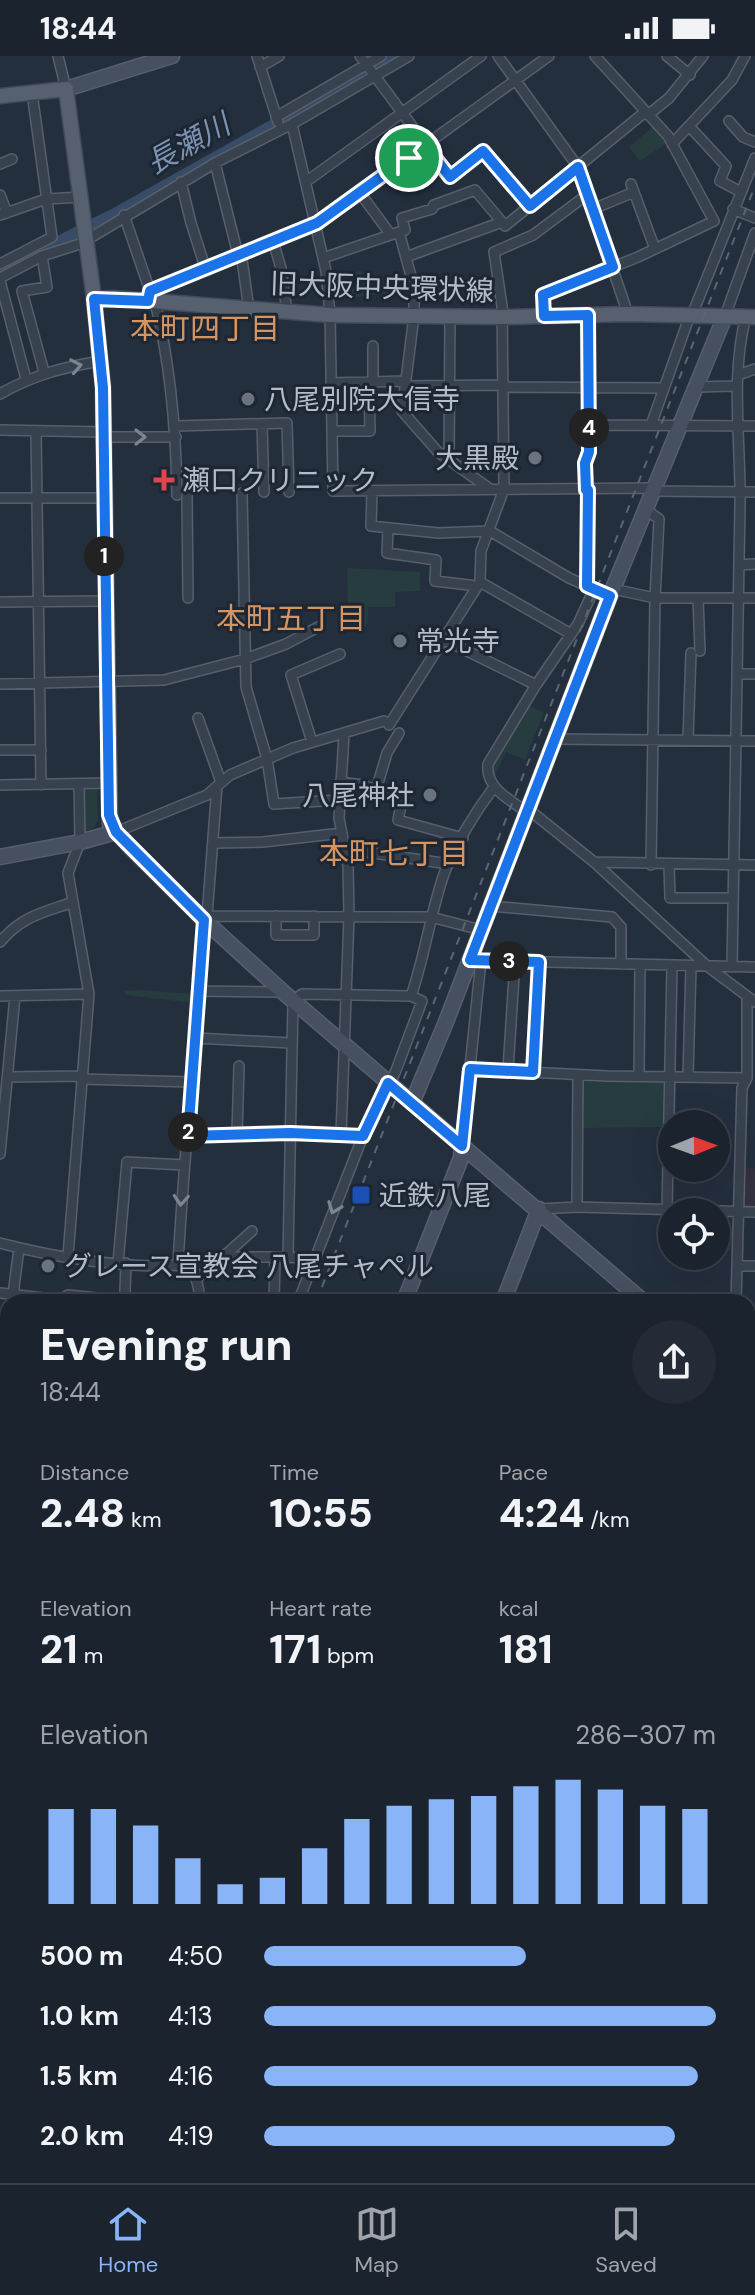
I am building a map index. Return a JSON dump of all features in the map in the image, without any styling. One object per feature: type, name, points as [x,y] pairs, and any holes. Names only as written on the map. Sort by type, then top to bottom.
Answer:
[{"type":"main road","points":[[0,96],[66,89],[94,299]]},
{"type":"main road","name":"旧大阪中央環状線","points":[[94,299],[151,298],[330,315],[503,317],[628,314],[750,317]]},
{"type":"street","points":[[58,56],[66,89],[172,56]]},
{"type":"street","points":[[257,56],[279,123]]},
{"type":"street","points":[[260,67],[279,56]]},
{"type":"street","points":[[279,123],[292,124],[381,56]]},
{"type":"street","points":[[26,379],[0,279],[42,256],[80,244],[86,236],[215,163],[367,67],[409,56]]},
{"type":"street","points":[[307,181],[481,56]]},
{"type":"street","points":[[498,56],[578,167],[628,314]]},
{"type":"street","points":[[151,298],[205,267],[317,223],[549,56]]},
{"type":"street","points":[[595,56],[672,144],[714,221]]},
{"type":"street","points":[[667,56],[690,75]]},
{"type":"street","points":[[505,226],[669,98],[703,56]]},
{"type":"street","points":[[672,144],[732,80],[745,56]]},
{"type":"street","points":[[367,67],[450,177],[483,151],[530,206]]},
{"type":"street","points":[[0,264],[52,237],[32,93]]},
{"type":"street","points":[[729,121],[743,137],[755,142]]},
{"type":"street","points":[[292,124],[317,223],[330,315],[333,491],[504,489],[755,492]]},
{"type":"street","points":[[689,126],[726,166],[720,181],[741,192]]},
{"type":"street","points":[[651,425],[691,315],[755,158]]},
{"type":"street","points":[[0,164],[12,159]]},
{"type":"street","points":[[215,163],[239,254],[249,309]]},
{"type":"street","points":[[181,182],[205,267]]},
{"type":"street","points":[[593,209],[633,188],[655,249]]},
{"type":"street","points":[[323,258],[405,230],[402,218],[475,190],[502,222],[406,257]]},
{"type":"street","points":[[360,193],[395,233],[406,257],[414,287],[414,316],[402,411],[449,460],[491,489]]},
{"type":"street","points":[[0,857],[116,832],[207,795],[230,775],[267,759],[312,742],[387,723],[478,584],[481,551],[504,489],[503,317],[495,250],[525,239],[588,194]]},
{"type":"street","points":[[0,195],[4,214],[46,199],[81,197]]},
{"type":"street","points":[[544,316],[543,295],[655,249],[732,212],[755,218]]},
{"type":"street","points":[[124,215],[168,363],[182,495],[188,598]]},
{"type":"street","points":[[407,1294],[461,1158],[481,930],[611,593],[752,250],[755,233]]},
{"type":"street","points":[[273,241],[281,268],[287,312]]},
{"type":"street","points":[[42,256],[47,287],[22,291],[44,372]]},
{"type":"street","points":[[94,299],[101,361],[109,815],[116,832],[344,1046],[539,1209],[635,1294]]},
{"type":"street","points":[[588,315],[589,452],[585,463],[590,588],[571,634],[488,764],[487,775],[494,787],[594,862],[707,966],[751,999],[747,1078],[742,1088],[736,1294]]},
{"type":"street","points":[[449,460],[450,316]]},
{"type":"street","points":[[732,967],[740,492],[737,386],[750,317]]},
{"type":"street","points":[[332,431],[370,431],[373,346]]},
{"type":"street","points":[[0,394],[44,372],[101,361]]},
{"type":"street","points":[[738,375],[755,369]]},
{"type":"street","points":[[331,383],[664,388]]},
{"type":"street","points":[[696,387],[737,386]]},
{"type":"street","points":[[0,430],[103,434],[287,423],[289,492]]},
{"type":"street","points":[[262,425],[264,492]]},
{"type":"street","points":[[589,425],[755,426]]},
{"type":"street","points":[[36,431],[41,785]]},
{"type":"street","points":[[372,491],[371,526],[438,533],[490,531],[590,588],[655,598],[755,598]]},
{"type":"street","points":[[242,493],[245,659],[250,707],[267,759],[274,804],[339,800]]},
{"type":"street","points":[[0,498],[103,498]]},
{"type":"street","points":[[645,509],[659,519],[651,865]]},
{"type":"street","points":[[388,529],[387,553],[436,560],[435,581],[478,584],[571,634]]},
{"type":"street","points":[[739,565],[755,564]]},
{"type":"street","points":[[688,739],[698,598]]},
{"type":"street","points":[[0,602],[105,601]]},
{"type":"street","points":[[0,684],[164,680],[245,659],[286,644],[320,626]]},
{"type":"street","points":[[443,639],[536,685]]},
{"type":"street","points":[[312,742],[291,675],[340,654]]},
{"type":"street","points":[[737,674],[755,674]]},
{"type":"street","points":[[178,1265],[184,1165],[219,784],[198,718]]},
{"type":"street","points":[[376,790],[387,753],[399,733]]},
{"type":"street","points":[[341,1135],[349,916],[346,849],[339,800],[344,734]]},
{"type":"street","points":[[554,739],[755,741]]},
{"type":"street","points":[[0,750],[41,750]]},
{"type":"street","points":[[340,782],[376,790],[402,801],[398,820],[463,838]]},
{"type":"street","points":[[0,785],[108,783]]},
{"type":"street","points":[[68,1256],[89,994],[68,873],[80,842],[79,784]]},
{"type":"street","points":[[411,996],[423,962],[431,917],[449,864],[494,787]]},
{"type":"street","points":[[214,843],[263,842],[342,833]]},
{"type":"street","points":[[346,849],[449,864]]},
{"type":"street","points":[[594,862],[755,865]]},
{"type":"street","points":[[669,865],[670,898],[733,898]]},
{"type":"street","points":[[0,942],[15,925],[29,917],[73,902]]},
{"type":"street","points":[[491,906],[612,917],[621,927],[621,964]]},
{"type":"street","points":[[276,916],[276,935],[314,935],[314,916]]},
{"type":"street","points":[[206,918],[431,917],[481,930]]},
{"type":"street","points":[[476,960],[755,967]]},
{"type":"street","points":[[412,1103],[476,960]]},
{"type":"street","points":[[508,1070],[515,961]]},
{"type":"street","points":[[533,1072],[539,962]]},
{"type":"street","points":[[639,1076],[640,965]]},
{"type":"street","points":[[667,1198],[672,966]]},
{"type":"street","points":[[688,1077],[691,966]]},
{"type":"street","points":[[199,991],[288,996],[411,996],[422,1001],[395,1073],[363,1136],[301,1294]]},
{"type":"street","points":[[0,996],[89,994]]},
{"type":"street","points":[[0,1154],[15,996]]},
{"type":"street","points":[[288,996],[291,1043],[288,1257]]},
{"type":"street","points":[[196,1038],[291,1043]]},
{"type":"street","points":[[237,1134],[239,1066]]},
{"type":"street","points":[[470,1069],[578,1075],[747,1078]]},
{"type":"street","points":[[577,1207],[578,1075]]},
{"type":"street","points":[[9,1077],[192,1082]]},
{"type":"street","points":[[188,1136],[290,1133],[363,1136]]},
{"type":"street","points":[[126,1294],[122,1263],[127,1162],[184,1165]]},
{"type":"street","points":[[539,1209],[658,1210]]},
{"type":"street","points":[[506,1294],[539,1209]]},
{"type":"street","points":[[730,1212],[755,1212]]},
{"type":"street","points":[[196,1279],[252,1231]]},
{"type":"street","points":[[0,1243],[122,1263],[178,1265],[187,1268],[196,1279],[199,1294]]},
{"type":"street","points":[[18,1294],[19,1248]]},
{"type":"street","points":[[223,1257],[315,1258]]},
{"type":"street","points":[[274,1294],[275,1257]]},
{"type":"street","points":[[737,1266],[755,1266]]},
{"type":"shaded area","points":[[745,1168],[755,1168],[755,1208],[744,1205]]},
{"type":"green space","points":[[655,125],[669,142],[640,161],[629,147]]},
{"type":"green space","points":[[362,271],[366,288],[411,285],[411,291],[330,300],[328,277]]},
{"type":"green space","points":[[347,568],[420,572],[420,591],[395,592],[395,607],[368,607],[367,626],[357,627],[348,606]]},
{"type":"green space","points":[[527,705],[544,712],[525,760],[506,752],[495,775],[491,767]]},
{"type":"green space","points":[[97,787],[98,821],[92,829],[83,832],[82,790]]},
{"type":"green space","points":[[125,991],[195,994],[195,1003],[125,995]]},
{"type":"green space","points":[[583,1079],[663,1080],[664,1110],[658,1110],[658,1127],[582,1128]]},
{"type":"waterway","name":"長瀬川","points":[[0,272],[115,215],[373,67],[398,56]]},
{"type":"railway","points":[[319,1294],[755,186]]},
{"type":"place","name":"八尾別院大信寺","points":[[248,399]]},
{"type":"place","name":"大黒殿","points":[[535,458]]},
{"type":"place","name":"瀬口クリニック","points":[[164,480]]},
{"type":"place","name":"常光寺","points":[[400,641]]},
{"type":"place","name":"八尾神社","points":[[430,795]]},
{"type":"place","name":"近鉄八尾","points":[[361,1195]]},
{"type":"place","name":"グレース宣教会 八尾チャペル","points":[[48,1266]]},
{"type":"district","name":"本町四丁目","points":[[205,329]]},
{"type":"district","name":"本町五丁目","points":[[291,619]]},
{"type":"district","name":"本町七丁目","points":[[394,854]]},
{"type":"route","points":[[425,145],[450,177],[483,151],[530,206],[578,167],[613,267],[543,295],[544,316],[588,315],[589,452],[585,463],[588,490],[587,586],[610,596],[470,960],[539,962],[533,1072],[470,1069],[462,1146],[388,1083],[363,1136],[290,1133],[188,1136],[204,920],[110,824],[103,388],[94,299],[148,301],[150,291],[317,223],[409,158],[425,145]]}]
